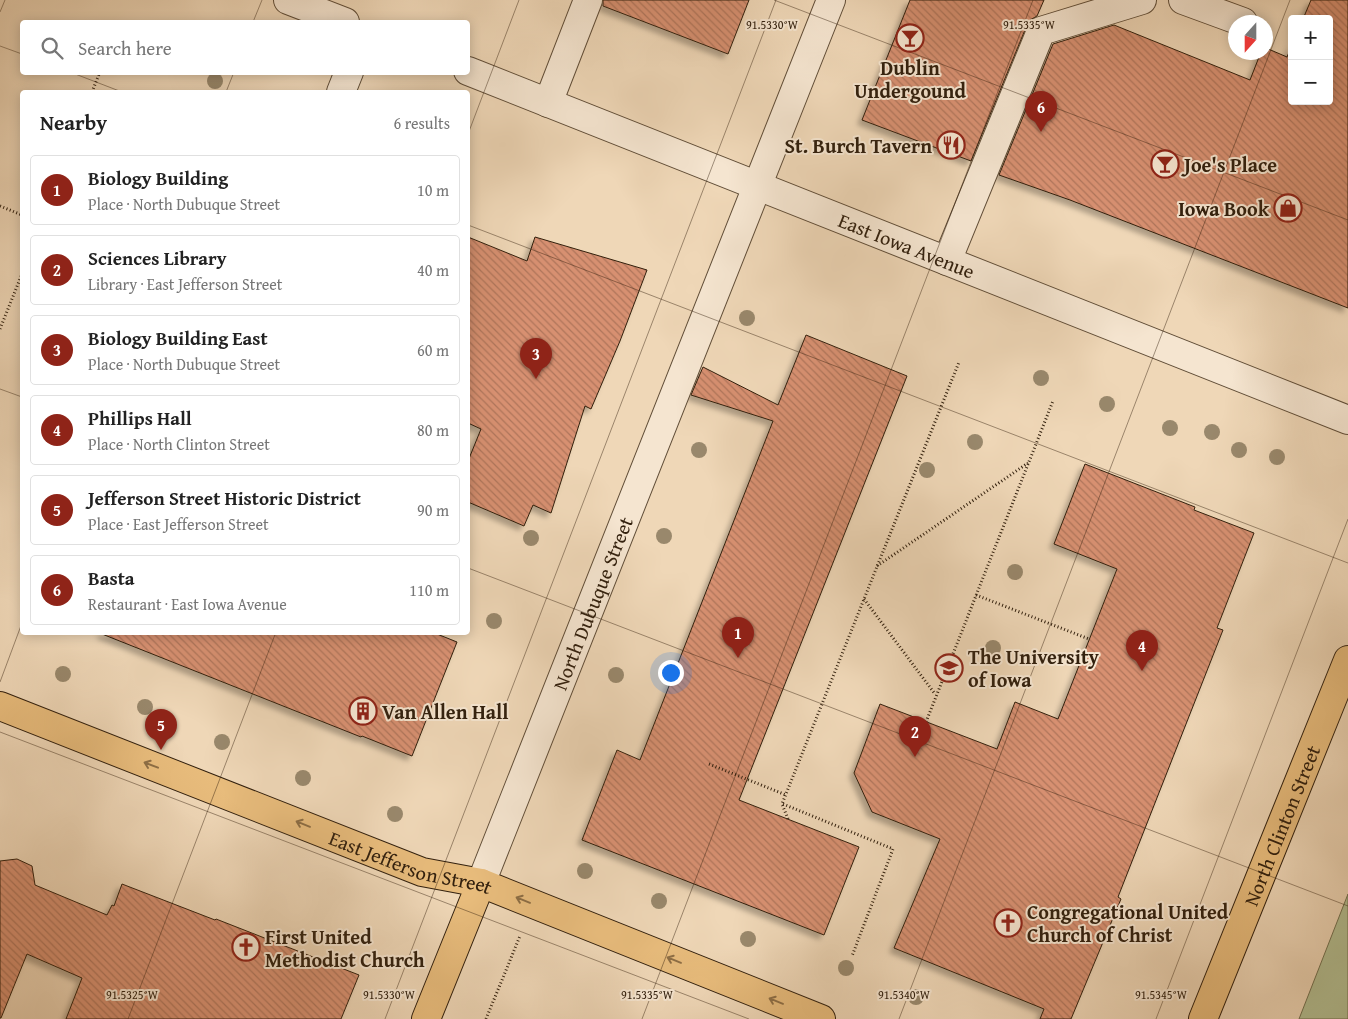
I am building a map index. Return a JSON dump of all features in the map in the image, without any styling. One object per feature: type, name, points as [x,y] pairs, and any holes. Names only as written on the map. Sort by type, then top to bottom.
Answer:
[{"type":"main road","name":"North Clinton Street","points":[[1203,1019],[1348,660]]},
{"type":"main road","name":"East Jefferson Street","points":[[0,706],[422,872],[481,883],[821,1019]]},
{"type":"main road","name":"North Dubuque Street","points":[[426,1019],[481,883]]},
{"type":"street","points":[[288,0],[340,20]]},
{"type":"street","points":[[548,103],[588,0]]},
{"type":"street","name":"North Dubuque Street","points":[[481,883],[759,186],[831,0]]},
{"type":"street","points":[[947,260],[1041,31],[1142,0]]},
{"type":"street","points":[[1183,0],[1228,16]]},
{"type":"street","name":"East Iowa Avenue","points":[[470,72],[1348,420]]},
{"type":"street","points":[[342,90],[348,75]]},
{"type":"path","points":[[93,90],[99,75]]},
{"type":"path","points":[[0,206],[20,213]]},
{"type":"path","points":[[0,330],[20,279]]},
{"type":"path","points":[[788,819],[782,804],[959,362]]},
{"type":"path","points":[[926,722],[1053,401]]},
{"type":"path","points":[[877,567],[1028,462]]},
{"type":"path","points":[[976,594],[1089,639]]},
{"type":"path","points":[[864,598],[936,694]]},
{"type":"path","points":[[709,764],[786,794]]},
{"type":"path","points":[[782,804],[893,849],[852,956]]},
{"type":"path","points":[[486,1019],[534,904]]},
{"type":"green space","points":[[1348,894],[1348,1019],[1299,1019]]},
{"type":"building","points":[[603,0],[749,0],[728,54],[603,6]]},
{"type":"building","points":[[910,0],[1044,0],[1037,16],[1030,20],[1027,25],[971,161],[862,120]]},
{"type":"building","points":[[1311,0],[1348,0],[1348,308],[1070,200],[999,175],[1053,44],[1114,25],[1250,80],[1258,60],[1273,60],[1273,51],[1287,57],[1288,55],[1288,105],[1333,105],[1333,15],[1305,15]]},
{"type":"building","points":[[535,237],[647,270],[591,409],[585,406],[551,513],[533,505],[524,526],[470,503],[470,456],[481,429],[470,424],[470,238],[527,261]]},
{"type":"building","points":[[806,335],[907,376],[739,800],[859,847],[824,935],[582,840],[617,750],[640,760],[773,421],[691,395],[703,367],[778,405]]},
{"type":"building","points":[[1085,464],[1195,507],[1194,510],[1254,533],[1217,628],[1223,630],[1118,897],[1121,899],[1071,1019],[1040,1019],[1044,1009],[894,948],[940,839],[872,812],[854,773],[880,704],[997,749],[1015,702],[1058,719],[1117,569],[1054,544]]},
{"type":"building","name":"Van Allen Hall","points":[[105,635],[440,635],[457,642],[412,756]]},
{"type":"building","points":[[17,859],[32,866],[35,885],[107,915],[112,905],[114,906],[122,884],[359,975],[341,1019],[66,1019],[82,978],[27,954],[0,1018],[0,861]]},
{"type":"place","name":"Dublin Undergound","points":[[910,38]]},
{"type":"place","name":"Basta","points":[[1041,132]]},
{"type":"place","name":"St. Burch Tavern","points":[[951,145]]},
{"type":"place","name":"Joe's Place","points":[[1165,164]]},
{"type":"place","name":"Iowa Book","points":[[1288,208]]},
{"type":"place","name":"Biology Building East","points":[[536,379]]},
{"type":"place","name":"Biology Building","points":[[738,658]]},
{"type":"place","name":"The University of Iowa","points":[[949,668]]},
{"type":"place","name":"Phillips Hall","points":[[1142,671]]},
{"type":"place","name":"Van Allen Hall","points":[[363,711]]},
{"type":"place","name":"Jefferson Street Historic District","points":[[161,750]]},
{"type":"place","name":"Sciences Library","points":[[915,757]]},
{"type":"place","name":"Congregational United Church of Christ","points":[[1008,923]]},
{"type":"place","name":"First United Methodist Church","points":[[246,947]]}]
